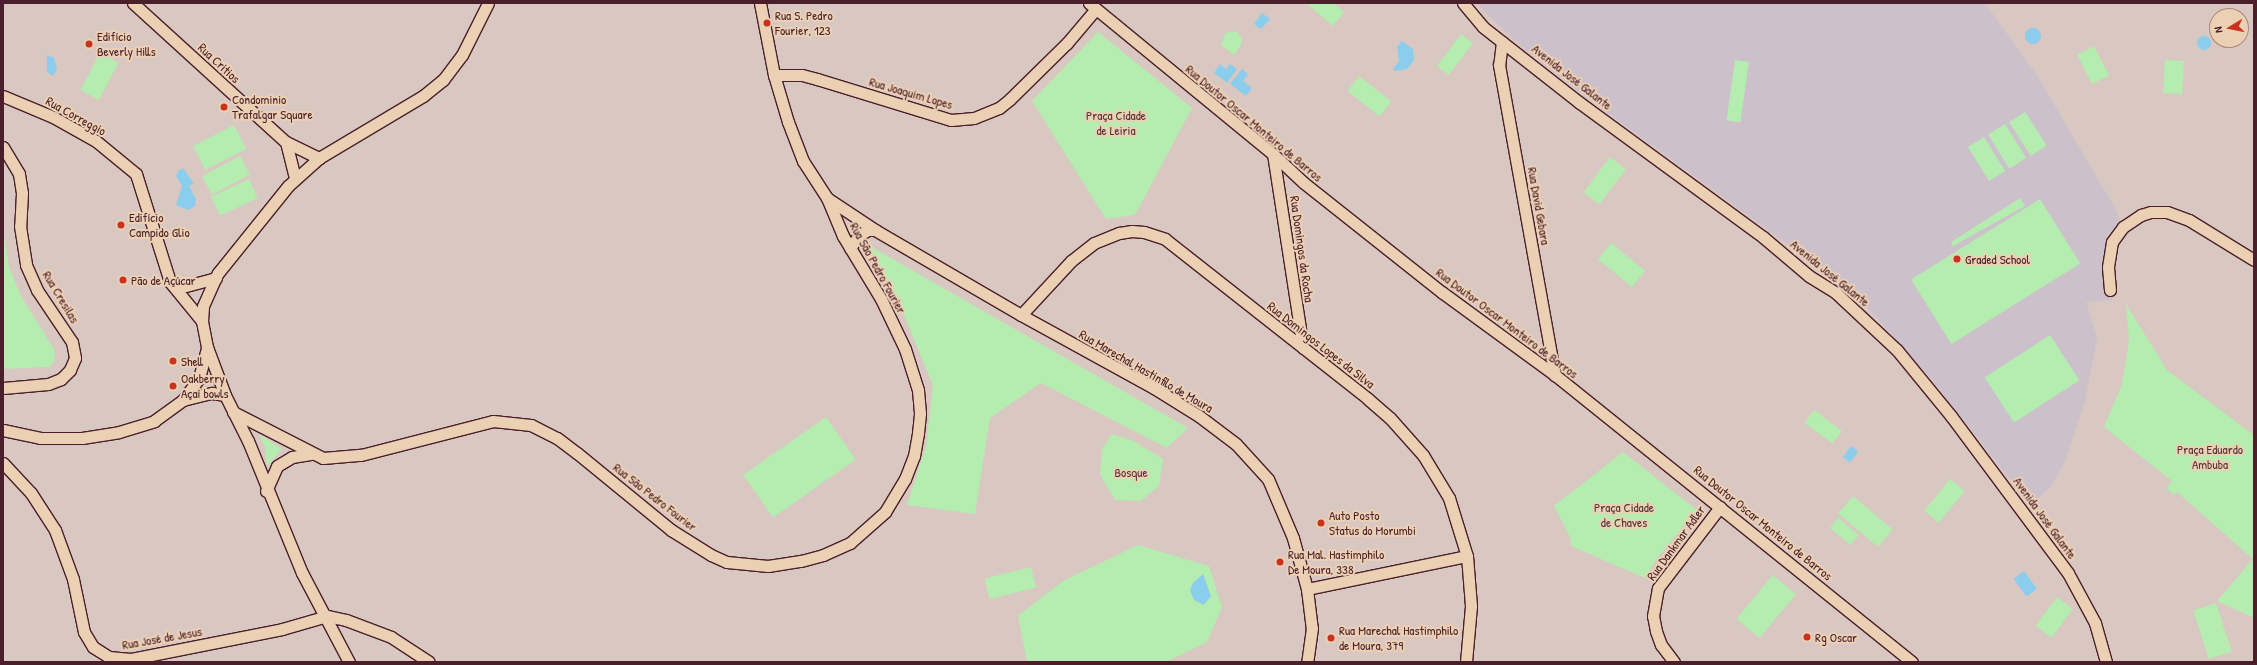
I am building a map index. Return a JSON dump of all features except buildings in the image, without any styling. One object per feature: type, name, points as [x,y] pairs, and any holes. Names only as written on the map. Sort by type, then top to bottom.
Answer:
[{"type":"street","name":"Rua Critios","points":[[133,3],[286,142],[319,158]]},
{"type":"street","points":[[349,662],[302,572],[266,490],[248,442],[225,395],[207,347],[202,321],[203,306],[216,278],[295,179],[319,158],[423,96],[443,80],[462,55],[488,3]]},
{"type":"street","name":"Rua São Pedro Fourier","points":[[233,412],[312,454],[323,458],[361,455],[493,421],[531,425],[557,438],[670,530],[711,555],[727,562],[768,566],[823,555],[850,543],[885,512],[905,479],[914,456],[920,413],[913,369],[881,299],[850,248],[827,198],[803,161],[788,122],[774,75],[760,3]]},
{"type":"street","name":"Avenida José Galante","points":[[1463,3],[1483,27],[1502,42],[1593,112],[1763,237],[1809,276],[1836,293],[1897,350],[1952,416],[2068,573],[2095,623],[2106,662]]},
{"type":"street","name":"Rua Joaquim Lopes","points":[[774,75],[802,75],[950,120],[974,118],[999,108],[1010,99],[1067,43],[1092,6]]},
{"type":"street","name":"Rua Doutor Oscar Monteiro de Barros","points":[[1092,6],[1273,154],[1304,183],[1443,293],[1556,376],[1912,662]]},
{"type":"street","name":"Rua David Gebara","points":[[1502,42],[1499,65],[1556,376]]},
{"type":"street","name":"Rua Correggio","points":[[3,96],[53,117],[96,141],[136,174],[170,282],[202,321]]},
{"type":"street","points":[[286,142],[295,179]]},
{"type":"street","name":"Rua Cresilas","points":[[3,146],[19,174],[22,193],[20,226],[26,265],[37,290],[72,342],[75,358],[70,370],[61,379],[48,384],[3,388]]},
{"type":"street","name":"Rua Domingos da Rocha","points":[[1273,154],[1303,348]]},
{"type":"street","name":"Rua Marechal Hastinfilo de Moura","points":[[827,198],[875,230],[1021,315],[1154,388],[1199,416],[1236,444],[1268,479],[1279,500],[1307,589],[1312,628],[1307,662]]},
{"type":"street","points":[[2110,290],[2108,267],[2112,242],[2123,227],[2141,215],[2151,212],[2167,212],[2189,220],[2254,260]]},
{"type":"street","points":[[850,248],[859,235],[868,230],[875,230]]},
{"type":"street","name":"Rua Domingos Lopes da Silva","points":[[1021,315],[1071,261],[1094,243],[1119,233],[1144,232],[1165,239],[1390,418],[1423,455],[1449,498],[1467,556],[1471,606],[1466,662]]},
{"type":"street","points":[[170,282],[186,286],[216,278]]},
{"type":"street","points":[[3,430],[40,438],[82,438],[119,432],[154,421],[183,400],[199,378],[207,347]]},
{"type":"street","points":[[183,400],[212,393],[225,395]]},
{"type":"street","name":"Rua São Pedro Fourier","points":[[266,490],[277,466],[292,457],[312,454]]},
{"type":"street","name":"Rua José de Jesus","points":[[3,463],[31,493],[55,530],[73,579],[84,632],[92,647],[109,658],[131,659],[282,629],[326,616]]},
{"type":"street","name":"Rua Dankmar Adler","points":[[1674,662],[1661,645],[1656,630],[1653,616],[1658,588],[1720,507]]},
{"type":"street","points":[[1307,589],[1467,556]]},
{"type":"street","points":[[326,616],[346,620],[391,637],[429,662]]},
{"type":"shaded area","name":"Graded School","points":[[1476,3],[1985,3],[2038,77],[2115,208],[2123,227],[2109,250],[2112,300],[2086,302],[2097,338],[2085,401],[2066,459],[2052,485],[2031,506],[1930,377],[1877,318],[1842,284],[1586,97],[1514,40]]},
{"type":"green space","points":[[1306,3],[1333,3],[1344,12],[1333,26]]},
{"type":"green space","points":[[1230,31],[1237,32],[1242,39],[1240,47],[1234,55],[1221,45],[1225,34]]},
{"type":"green space","name":"Praça Cidade de Leiria","points":[[1098,32],[1192,108],[1135,215],[1106,219],[1032,101]]},
{"type":"green space","points":[[1461,34],[1473,43],[1449,75],[1437,66]]},
{"type":"green space","points":[[2094,46],[2109,75],[2092,84],[2077,55]]},
{"type":"green space","points":[[100,53],[119,63],[99,100],[80,90]]},
{"type":"green space","points":[[1735,60],[1749,62],[1740,122],[1727,120]]},
{"type":"green space","points":[[2165,60],[2184,61],[2182,94],[2163,93]]},
{"type":"green space","points":[[1359,76],[1391,101],[1380,116],[1347,91]]},
{"type":"green space","points":[[2025,112],[2047,146],[2031,156],[2009,122]]},
{"type":"green space","points":[[2005,124],[2026,158],[2009,169],[1988,135]]},
{"type":"green space","points":[[234,125],[246,149],[205,170],[193,146]]},
{"type":"green space","points":[[1984,137],[2005,171],[1989,181],[1968,147]]},
{"type":"green space","points":[[240,156],[250,175],[212,195],[202,176]]},
{"type":"green space","points":[[1610,157],[1626,169],[1599,204],[1584,192]]},
{"type":"green space","points":[[249,179],[258,198],[220,216],[211,197]]},
{"type":"green space","points":[[2020,198],[2025,206],[1953,246],[1951,242]]},
{"type":"green space","points":[[2040,199],[2080,263],[1951,344],[1911,280]]},
{"type":"green space","points":[[3,228],[9,267],[21,296],[54,349],[55,361],[49,367],[3,369]]},
{"type":"green space","points":[[1611,243],[1645,271],[1632,287],[1598,259]]},
{"type":"green space","points":[[868,245],[1188,428],[1167,448],[1041,383],[990,418],[975,514],[907,505],[926,446],[933,385],[898,301]]},
{"type":"green space","name":"Praça Eduardo Ambuba","points":[[2126,304],[2167,370],[2254,435],[2254,618],[2217,601],[2253,559],[2177,492],[2174,495],[2166,488],[2172,481],[2104,427],[2122,384],[2129,341]]},
{"type":"green space","points":[[2050,335],[2079,380],[2014,423],[1985,377]]},
{"type":"green space","points":[[1814,410],[1842,431],[1832,444],[1804,423]]},
{"type":"green space","points":[[826,417],[856,460],[773,518],[743,475]]},
{"type":"green space","points":[[259,434],[282,449],[267,466],[265,447]]},
{"type":"green space","name":"Bosque","points":[[1112,434],[1134,441],[1163,459],[1159,486],[1141,501],[1115,500],[1100,475],[1102,449]]},
{"type":"green space","name":"Praça Cidade de Chaves","points":[[1623,452],[1697,510],[1658,557],[1645,578],[1571,546],[1570,537],[1554,506]]},
{"type":"green space","points":[[1950,479],[1965,491],[1939,523],[1924,511]]},
{"type":"green space","points":[[1853,496],[1893,529],[1878,547],[1838,514]]},
{"type":"green space","points":[[1838,518],[1859,535],[1851,545],[1830,528]]},
{"type":"green space","points":[[1138,545],[1209,566],[1222,607],[1207,642],[1166,662],[1027,662],[1018,616],[1063,581]]},
{"type":"green space","points":[[1031,567],[1036,587],[990,599],[984,579]]},
{"type":"green space","points":[[1773,575],[1796,594],[1759,638],[1736,619]]},
{"type":"green space","points":[[2057,597],[2073,609],[2051,638],[2035,626]]},
{"type":"green space","points":[[2216,603],[2232,652],[2209,659],[2193,610]]},
{"type":"water","points":[[1262,13],[1270,19],[1261,29],[1254,24]]},
{"type":"water","points":[[2033,28],[2039,30],[2041,36],[2039,42],[2033,44],[2027,42],[2025,36],[2027,30]]},
{"type":"water","points":[[2201,36],[2207,36],[2209,38],[2209,48],[2207,50],[2201,50],[2197,46],[2197,40]]},
{"type":"water","points":[[1402,41],[1413,49],[1414,60],[1407,69],[1395,71],[1393,69],[1399,61],[1397,47]]},
{"type":"water","points":[[47,55],[54,58],[57,69],[53,76],[47,72]]},
{"type":"water","points":[[1220,64],[1226,69],[1230,64],[1237,69],[1227,83],[1214,73]]},
{"type":"water","points":[[1242,69],[1248,74],[1243,81],[1252,88],[1246,96],[1230,84]]},
{"type":"water","points":[[183,168],[194,184],[189,186],[196,199],[195,206],[188,210],[176,205],[182,186],[176,176],[178,171]]},
{"type":"water","points":[[1851,446],[1858,451],[1850,463],[1843,457]]},
{"type":"water","points":[[2024,571],[2037,589],[2026,596],[2013,579]]},
{"type":"water","points":[[1203,574],[1211,596],[1204,605],[1194,600],[1190,590],[1193,583]]},
{"type":"place","name":"Rua S. Pedro Fourier, 123","points":[[767,23]]},
{"type":"place","name":"Edifício Beverly Hills","points":[[89,44]]},
{"type":"place","name":"Condominio Trafalgar Square","points":[[224,107]]},
{"type":"place","name":"Edifício Campido Glio","points":[[121,225]]},
{"type":"place","name":"Graded School","points":[[1957,259]]},
{"type":"place","name":"Pão de Açúcar","points":[[123,280]]},
{"type":"place","name":"Shell","points":[[173,361]]},
{"type":"place","name":"Oakberry Açaí bowls","points":[[173,386]]},
{"type":"place","name":"Auto Posto Status do Morumbi","points":[[1321,523]]},
{"type":"place","name":"Rua Mal. Hastimphilo De Moura, 338","points":[[1280,562]]},
{"type":"place","name":"Rg Oscar","points":[[1807,637]]},
{"type":"place","name":"Rua Marechal Hastimphilo de Moura, 379","points":[[1331,638]]}]
